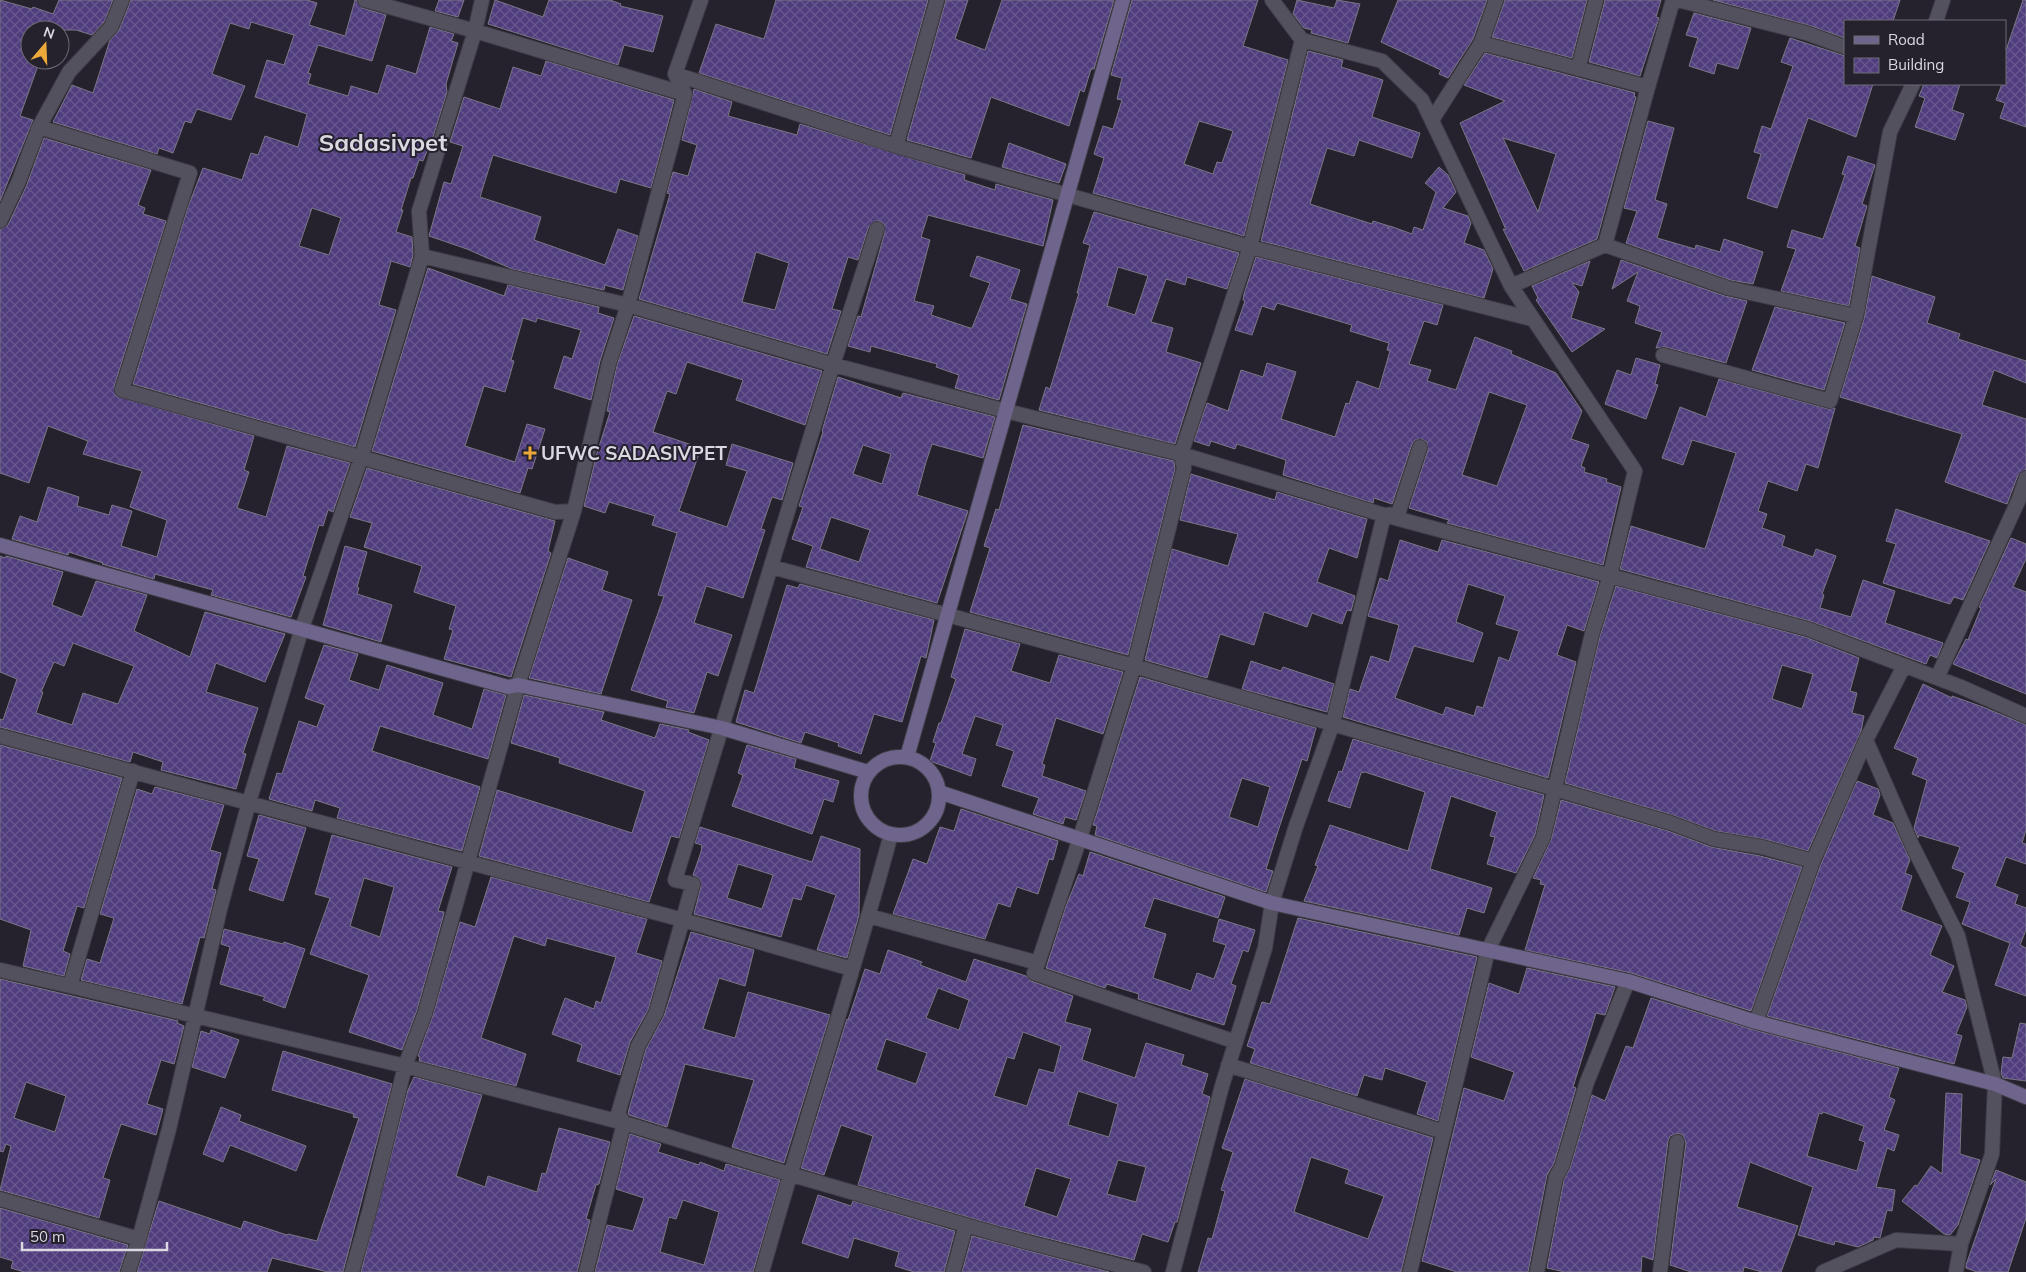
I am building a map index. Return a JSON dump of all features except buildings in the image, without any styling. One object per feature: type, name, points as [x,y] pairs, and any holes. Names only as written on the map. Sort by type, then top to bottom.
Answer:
[{"type":"main road","points":[[907,757],[1123,0]]},
{"type":"main road","points":[[0,545],[508,687],[518,685],[722,728],[868,772]]},
{"type":"main road","points":[[892,757],[907,757],[919,761],[929,769],[936,780],[939,792],[938,807],[931,820],[920,830],[906,835],[891,834],[879,829],[869,820],[863,809],[860,796],[868,772],[879,762],[892,757]]},
{"type":"main road","points":[[939,792],[1272,903],[1628,981],[1756,1022],[1995,1084],[2026,1097]]},
{"type":"street","points":[[0,221],[18,183],[39,127],[69,72],[111,27],[122,0]]},
{"type":"street","points":[[365,0],[685,94]]},
{"type":"street","points":[[128,1272],[169,1129],[195,1016],[249,802],[302,628],[362,458],[422,256],[420,211],[475,31],[482,0]]},
{"type":"street","points":[[352,1272],[405,1066],[425,1013],[518,685],[574,511],[608,363],[628,305],[685,94],[675,74],[701,0]]},
{"type":"street","points":[[896,146],[937,0]]},
{"type":"street","points":[[1272,0],[1302,40],[1382,61],[1422,100],[1510,286],[1635,471],[1610,575],[1592,634],[1543,838],[1488,950],[1410,1272]]},
{"type":"street","points":[[1432,120],[1481,43],[1496,0]]},
{"type":"street","points":[[1578,69],[1596,0]]},
{"type":"street","points":[[1605,245],[1673,0]]},
{"type":"street","points":[[1678,0],[1806,33],[1844,46]]},
{"type":"street","points":[[1936,20],[1943,0]]},
{"type":"street","points":[[1236,1042],[1034,973],[1080,838],[1134,666],[1184,468],[1181,454],[1250,246],[1302,40]]},
{"type":"street","points":[[1481,43],[1648,87]]},
{"type":"street","points":[[675,74],[896,146],[1067,196],[1250,246],[1532,319]]},
{"type":"street","points":[[1663,355],[1830,401],[1856,316],[1890,132],[1913,85]]},
{"type":"street","points":[[39,127],[190,173],[122,390],[555,512],[574,511]]},
{"type":"street","points":[[586,1272],[624,1124],[618,1114],[638,1046],[656,1013],[693,884],[675,880],[877,229]]},
{"type":"street","points":[[1510,286],[1605,245],[1728,288],[1856,316]]},
{"type":"street","points":[[422,256],[628,305],[834,365],[1006,411],[1181,454],[1384,515],[1808,630],[1937,678],[2026,716]]},
{"type":"street","points":[[1384,515],[1398,514],[1420,447]]},
{"type":"street","points":[[1937,678],[2019,499],[2026,478]]},
{"type":"street","points":[[1173,1272],[1228,1065],[1265,948],[1272,903],[1296,826],[1333,723],[1384,515]]},
{"type":"street","points":[[772,567],[1134,666],[1333,723],[1554,788],[1714,839],[1762,847],[1813,861]]},
{"type":"street","points":[[1756,1022],[1813,861],[1866,740],[1904,666]]},
{"type":"street","points":[[0,736],[683,920],[852,969]]},
{"type":"street","points":[[1866,740],[1912,846],[1958,936],[1995,1084],[1992,1154],[1961,1244],[1956,1272]]},
{"type":"street","points":[[70,986],[133,771]]},
{"type":"street","points":[[762,1272],[789,1174],[869,916],[891,834]]},
{"type":"street","points":[[869,916],[1038,963]]},
{"type":"street","points":[[0,970],[405,1066],[624,1124],[789,1174],[1144,1272]]},
{"type":"street","points":[[1537,1272],[1556,1177],[1562,1166],[1587,1082],[1628,981]]},
{"type":"street","points":[[1228,1065],[1444,1132]]},
{"type":"street","points":[[1660,1272],[1677,1142]]},
{"type":"street","points":[[0,1199],[139,1238]]},
{"type":"street","points":[[953,1272],[966,1224]]},
{"type":"street","points":[[1823,1272],[1896,1240],[1961,1244]]},
{"type":"place","name":"UFWC SADASIVPET","points":[[530,453]]},
{"type":"district","name":"Sadasivpet","points":[[383,143]]}]
